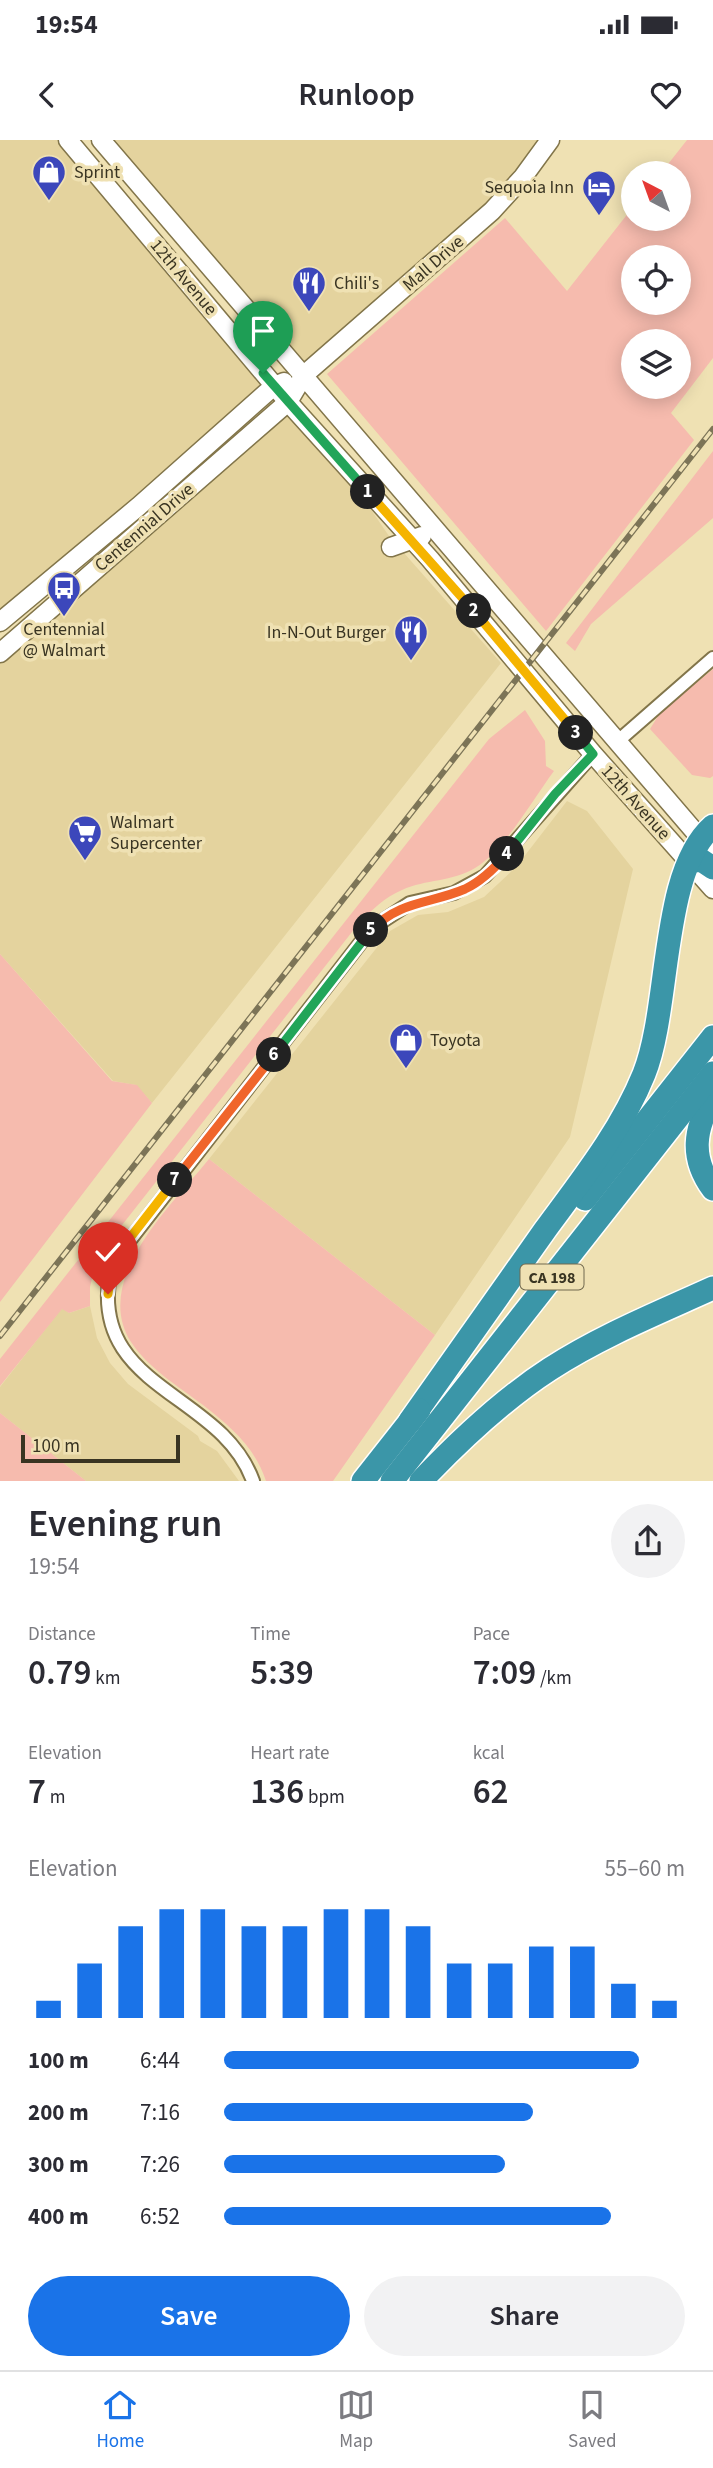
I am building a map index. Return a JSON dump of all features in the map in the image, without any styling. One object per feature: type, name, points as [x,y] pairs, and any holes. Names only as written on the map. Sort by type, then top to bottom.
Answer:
[{"type":"highway","points":[[410,1421],[587,1171],[630,1104],[654,1044],[680,884],[689,862],[709,839]]},
{"type":"highway","points":[[689,862],[701,860],[713,868]]},
{"type":"highway","name":"CA 198","points":[[363,1481],[713,1037]]},
{"type":"highway","name":"CA 198","points":[[392,1481],[713,1073]]},
{"type":"highway","points":[[713,1097],[701,1121],[696,1143],[699,1165],[713,1189]]},
{"type":"highway","points":[[421,1481],[494,1411],[550,1369],[614,1332],[713,1288]]},
{"type":"main road","name":"12th Avenue","points":[[68,140],[274,386],[412,539],[593,754],[713,889]]},
{"type":"main road","name":"12th Avenue","points":[[101,140],[510,617],[618,741],[709,839]]},
{"type":"main road","name":"Mall Drive","points":[[288,402],[304,375],[492,211],[523,177],[550,140]]},
{"type":"main road","name":"Mall Drive","points":[[274,386],[304,375]]},
{"type":"main road","name":"Centennial Drive","points":[[0,622],[139,506],[274,386]]},
{"type":"main road","name":"Centennial Drive","points":[[0,653],[288,402]]},
{"type":"main road","points":[[391,547],[425,536],[487,605],[510,617]]},
{"type":"main road","points":[[543,694],[556,692],[567,698],[599,736],[618,741]]},
{"type":"street","points":[[618,741],[713,657]]},
{"type":"street","points":[[253,1481],[229,1441],[145,1377],[124,1352],[114,1335],[108,1294],[112,1263],[372,928],[410,904],[454,893],[485,876],[593,754]]},
{"type":"shaded area","points":[[0,140],[68,140],[274,386],[0,622]]},
{"type":"shaded area","points":[[100,140],[550,140],[537,160],[304,375]]},
{"type":"shaded area","points":[[687,140],[713,140],[713,358],[691,387],[691,329],[621,329],[621,399],[682,399],[671,413],[694,440],[546,631],[327,374],[505,218],[567,291],[621,222],[621,231],[691,231],[691,161],[670,161]]},
{"type":"shaded area","points":[[288,402],[352,482],[389,536],[501,663],[152,1103],[136,1085],[113,1081],[0,954],[0,653]]},
{"type":"shaded area","points":[[713,451],[713,518],[591,624],[575,651],[566,643]]},
{"type":"shaded area","points":[[713,669],[713,776],[710,778],[692,775],[650,729],[660,713]]},
{"type":"shaded area","points":[[525,710],[545,741],[546,766],[554,771],[518,824],[497,850],[475,868],[457,876],[411,886],[396,893],[379,904],[359,923],[97,1257],[90,1287],[90,1306],[69,1313],[62,1309],[0,1386],[0,1359],[489,739]]},
{"type":"shaded area","points":[[567,801],[587,811],[633,869],[570,1137],[435,1335],[209,1159],[390,931],[418,915],[448,912],[484,897],[516,867]]},
{"type":"shaded area","points":[[0,954],[112,1081],[137,1085],[152,1103],[0,1302]]},
{"type":"shaded area","points":[[209,1159],[435,1335],[333,1481],[266,1481],[255,1457],[232,1429],[146,1360],[131,1342],[121,1318],[121,1293],[129,1268],[142,1244],[158,1220]]},
{"type":"shaded area","points":[[90,1306],[97,1338],[110,1363],[128,1384],[198,1436],[200,1441],[217,1451],[239,1481],[86,1481],[0,1413],[0,1387],[62,1308],[69,1313]]},
{"type":"shaded area","points":[[0,1413],[86,1481],[0,1481]]},
{"type":"railway","points":[[0,1336],[713,429]]},
{"type":"place","name":"Sprint","points":[[49,202]]},
{"type":"place","name":"Sequoia Inn","points":[[599,217]]},
{"type":"place","name":"Chili's","points":[[309,313]]},
{"type":"place","name":"Centennial @ Walmart","points":[[64,618]]},
{"type":"place","name":"In-N-Out Burger","points":[[411,662]]},
{"type":"place","name":"Walmart Supercenter","points":[[85,862]]},
{"type":"place","name":"Toyota","points":[[406,1070]]},
{"type":"route","points":[[108,1294],[112,1263],[119,1252],[372,928],[394,911],[467,888],[485,876],[496,867],[555,794],[593,754],[430,559],[263,373]]}]
